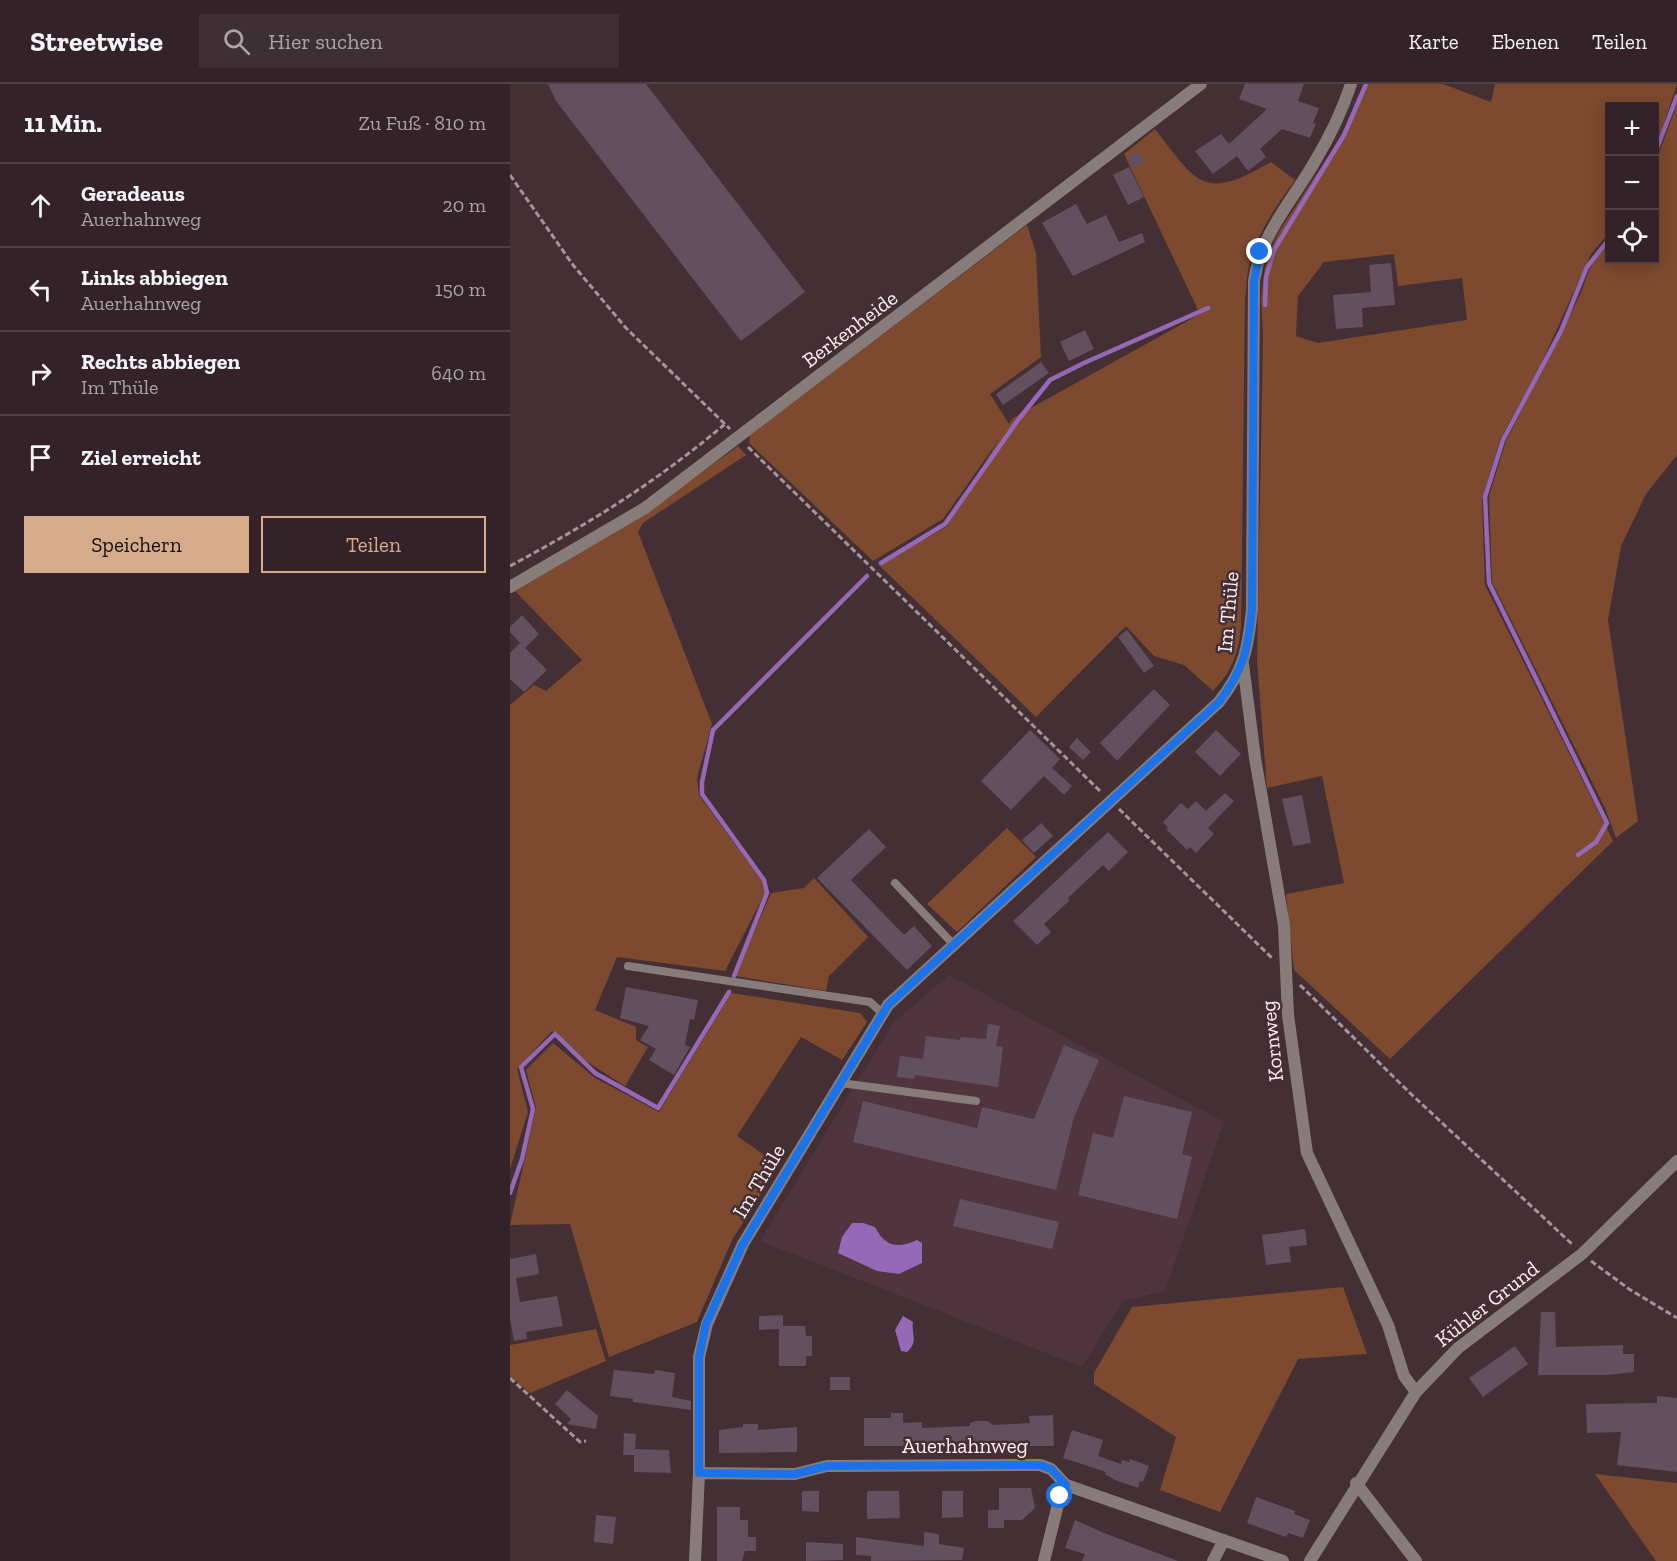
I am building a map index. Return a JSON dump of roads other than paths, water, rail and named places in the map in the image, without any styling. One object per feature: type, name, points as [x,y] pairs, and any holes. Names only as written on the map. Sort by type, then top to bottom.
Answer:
[{"type":"street","name":"Berkenheide","points":[[510,587],[645,508],[1201,84]]},
{"type":"street","name":"Im Thüle","points":[[695,1561],[699,1473],[699,1357],[706,1324],[743,1244],[882,1013],[888,1005],[1219,702],[1243,664],[1249,644],[1252,609],[1254,281],[1257,260],[1264,241],[1314,163],[1342,110],[1352,84]]},
{"type":"street","name":"Kornweg","points":[[1243,664],[1255,758],[1284,925],[1288,1016],[1307,1153],[1388,1325],[1404,1376],[1416,1392]]},
{"type":"street","name":"Kühler Grund","points":[[1310,1561],[1356,1483],[1416,1392],[1458,1348],[1582,1254],[1677,1161]]},
{"type":"street","name":"Auerhahnweg","points":[[699,1473],[795,1474],[827,1466],[1040,1465],[1051,1469],[1066,1485],[1283,1561]]},
{"type":"street","points":[[1356,1483],[1416,1561]]},
{"type":"street","points":[[1044,1561],[1060,1496],[1066,1485]]},
{"type":"street","points":[[1213,1561],[1224,1540]]},
{"type":"lane","points":[[894,883],[954,945]]},
{"type":"lane","points":[[628,966],[870,1002],[882,1013]]},
{"type":"lane","points":[[841,1083],[976,1101]]},
{"type":"waterway","points":[[1265,305],[1266,277],[1274,250],[1344,135],[1366,84]]},
{"type":"waterway","points":[[1659,143],[1677,96]]},
{"type":"waterway","points":[[1578,855],[1596,842],[1607,823],[1489,583],[1485,497],[1503,440],[1561,331],[1587,267],[1605,244]]},
{"type":"waterway","points":[[881,563],[945,524],[1018,420],[1050,380],[1208,308]]},
{"type":"waterway","points":[[734,976],[767,893],[764,880],[702,794],[702,782],[713,730],[867,576]]},
{"type":"waterway","points":[[510,1193],[522,1159],[533,1109],[521,1067],[555,1034],[595,1073],[658,1108],[729,992]]}]
